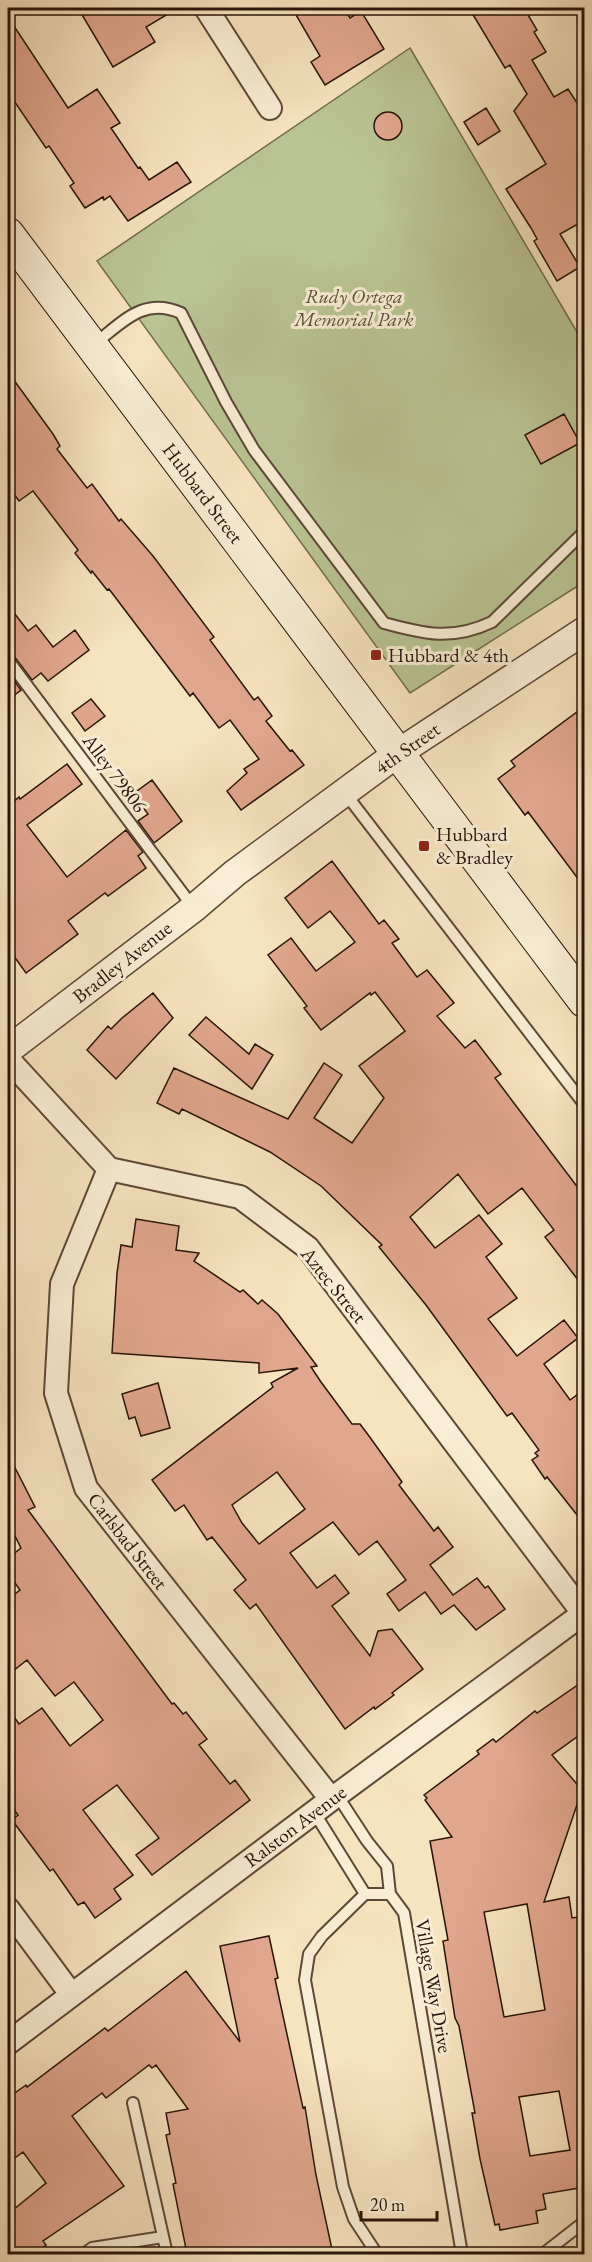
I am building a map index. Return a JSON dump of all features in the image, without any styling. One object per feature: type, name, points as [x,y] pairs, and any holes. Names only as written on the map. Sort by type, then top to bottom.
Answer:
[{"type":"main road","name":"Hubbard Street","points":[[8,234],[585,1001]]},
{"type":"street","points":[[206,8],[270,108]]},
{"type":"street","name":"4th Street","points":[[235,873],[398,753],[585,631]]},
{"type":"street","name":"Bradley Avenue","points":[[8,1050],[194,908],[235,873]]},
{"type":"street","points":[[8,1059],[109,1169]]},
{"type":"street","name":"Aztec Street","points":[[109,1169],[240,1197],[308,1248],[584,1613]]},
{"type":"street","name":"Carlsbad Street","points":[[109,1169],[62,1284],[56,1393],[86,1488],[327,1802]]},
{"type":"street","name":"Ralston Avenue","points":[[8,2043],[327,1802],[584,1613]]},
{"type":"street","points":[[8,1909],[71,1994]]},
{"type":"lane","points":[[92,346],[141,310],[166,307],[181,313],[226,402],[254,450],[384,623],[410,630],[451,635],[473,631],[492,622],[585,532]]},
{"type":"lane","name":"Alley 79806","points":[[8,660],[194,908]]},
{"type":"lane","points":[[345,792],[585,1104]]},
{"type":"lane","points":[[327,1802],[364,1894]]},
{"type":"lane","points":[[327,1802],[387,1866],[390,1894],[364,1894],[322,1936],[309,1954],[305,1980],[343,2187],[354,2219],[377,2254]]},
{"type":"lane","name":"Village Way Drive","points":[[390,1894],[404,1913],[462,2254]]},
{"type":"lane","points":[[133,2103],[167,2254]]},
{"type":"lane","points":[[543,2254],[585,2223]]},
{"type":"lane","points":[[84,2254],[92,2248],[163,2237]]},
{"type":"green space","name":"Rudy Ortega Memorial Park","points":[[410,48],[584,344],[584,582],[410,693],[97,261]]},
{"type":"building","points":[[78,8],[178,8],[146,27],[155,42],[113,67]]},
{"type":"building","points":[[292,8],[344,8],[350,18],[361,11],[384,49],[325,85],[311,62],[320,56]]},
{"type":"building","points":[[469,8],[524,8],[546,52],[532,60],[554,97],[568,89],[585,115],[585,220],[560,234],[580,267],[557,281],[534,241],[537,239],[531,228],[506,189],[546,164],[514,111],[527,94],[510,65],[505,68]]},
{"type":"building","points":[[8,17],[68,108],[97,89],[120,123],[111,128],[138,168],[140,167],[149,180],[177,162],[191,182],[128,221],[110,196],[104,200],[103,197],[85,208],[70,186],[74,183],[49,146],[46,148],[8,92]]},
{"type":"building","points":[[486,108],[500,131],[478,145],[464,122]]},
{"type":"building","points":[[388,112],[398,116],[402,126],[398,136],[388,140],[378,136],[374,126],[378,116]]},
{"type":"building","points":[[8,372],[53,434],[60,446],[57,449],[87,488],[92,484],[119,521],[121,519],[153,556],[214,637],[210,640],[254,700],[258,697],[272,716],[266,721],[304,765],[241,810],[227,791],[247,773],[244,769],[259,759],[230,720],[219,728],[193,693],[190,696],[109,589],[107,590],[75,553],[78,550],[33,491],[19,501],[8,486]]},
{"type":"building","points":[[564,414],[580,443],[541,464],[525,435]]},
{"type":"building","points":[[8,605],[28,631],[36,625],[53,647],[75,630],[89,650],[48,681],[41,673],[32,680],[14,656],[8,653]]},
{"type":"building","points":[[8,672],[21,690],[8,700]]},
{"type":"building","points":[[91,699],[105,716],[85,731],[72,713]]},
{"type":"building","points":[[585,706],[585,888],[528,812],[525,815],[498,779],[515,766],[511,761]]},
{"type":"building","points":[[67,764],[82,784],[27,825],[67,877],[126,830],[143,852],[138,856],[146,868],[108,896],[105,893],[68,921],[78,934],[26,973],[8,948],[8,800],[11,804],[19,797],[20,799]]},
{"type":"building","points":[[152,780],[182,821],[154,843],[138,821],[148,814],[133,794]]},
{"type":"building","points":[[332,861],[379,924],[384,920],[399,939],[392,943],[417,977],[427,970],[454,1003],[437,1016],[465,1048],[475,1040],[501,1074],[495,1078],[585,1197],[585,1289],[545,1237],[554,1230],[522,1188],[488,1214],[458,1174],[410,1217],[435,1248],[479,1215],[502,1244],[486,1257],[517,1298],[488,1319],[517,1356],[564,1320],[578,1338],[544,1364],[570,1400],[585,1389],[585,1525],[547,1477],[545,1479],[532,1460],[538,1456],[535,1453],[539,1450],[512,1413],[507,1416],[426,1305],[379,1247],[382,1245],[321,1186],[270,1152],[182,1109],[179,1114],[157,1103],[174,1068],[288,1119],[324,1063],[342,1075],[314,1118],[352,1143],[384,1098],[359,1066],[405,1031],[375,992],[371,995],[370,993],[321,1030],[304,1008],[307,1006],[268,955],[291,938],[316,971],[355,942],[330,911],[308,928],[285,898]]},
{"type":"building","points":[[153,993],[173,1018],[116,1079],[87,1050],[108,1026],[111,1029]]},
{"type":"building","points":[[206,1017],[249,1054],[255,1044],[273,1055],[252,1089],[189,1035]]},
{"type":"building","points":[[136,1219],[179,1226],[176,1250],[199,1253],[194,1261],[240,1292],[243,1290],[258,1304],[262,1300],[278,1314],[317,1366],[311,1367],[352,1424],[360,1424],[402,1482],[399,1485],[434,1531],[438,1527],[453,1547],[430,1565],[453,1595],[477,1578],[485,1588],[488,1586],[505,1609],[476,1630],[454,1605],[441,1614],[425,1592],[399,1611],[387,1594],[406,1580],[377,1541],[359,1555],[333,1522],[290,1553],[317,1588],[335,1575],[349,1593],[332,1606],[370,1656],[378,1631],[392,1629],[423,1669],[392,1693],[394,1695],[345,1729],[256,1604],[250,1609],[234,1590],[246,1580],[212,1537],[207,1540],[184,1505],[175,1511],[152,1480],[273,1387],[271,1383],[298,1368],[259,1373],[259,1363],[112,1353],[121,1245],[132,1247]],"holes":[[[277,1472],[305,1509],[259,1544],[242,1523],[232,1505]]]},
{"type":"building","points":[[158,1383],[170,1428],[141,1436],[135,1417],[129,1419],[122,1394]]},
{"type":"building","points":[[8,1454],[35,1507],[28,1510],[172,1704],[174,1703],[183,1714],[186,1712],[207,1739],[199,1745],[230,1784],[235,1780],[250,1800],[152,1875],[136,1855],[159,1838],[117,1785],[83,1810],[133,1875],[114,1889],[121,1899],[95,1918],[84,1902],[78,1905],[53,1869],[50,1871],[12,1820],[18,1815],[8,1801],[8,1708],[19,1724],[42,1708],[70,1746],[103,1720],[74,1682],[55,1696],[27,1660],[8,1675],[8,1599],[20,1590],[8,1573],[8,1558],[21,1548],[8,1522]]},
{"type":"building","points":[[585,1680],[585,1731],[552,1755],[582,1790],[544,1902],[569,1897],[572,1918],[578,1917],[585,1953],[585,2187],[543,2194],[546,2209],[536,2211],[538,2223],[500,2230],[499,2224],[495,2225],[480,2159],[472,2113],[475,2113],[459,2026],[455,2018],[443,1941],[448,1940],[430,1841],[452,1837],[425,1800],[427,1798],[424,1795],[479,1754],[477,1751],[493,1739],[496,1742],[535,1711],[537,1713]],"holes":[[[527,1904],[545,2010],[504,2017],[484,1912]],[[559,2091],[570,2150],[530,2156],[519,2097]]]},
{"type":"building","points":[[269,1936],[278,1978],[275,1979],[303,2108],[305,2107],[316,2175],[333,2254],[187,2254],[173,2184],[176,2183],[166,2135],[170,2134],[166,2113],[188,2109],[156,2065],[152,2068],[149,2065],[106,2098],[102,2093],[72,2116],[124,2186],[43,2241],[46,2245],[35,2254],[8,2254],[8,2214],[46,2183],[23,2152],[8,2163],[8,2098],[26,2085],[27,2087],[105,2028],[108,2031],[186,1971],[240,2042],[220,1946]]},
{"type":"place","name":"Hubbard & 4th","points":[[376,655]]},
{"type":"place","name":"Hubbard & Bradley","points":[[424,846]]}]
